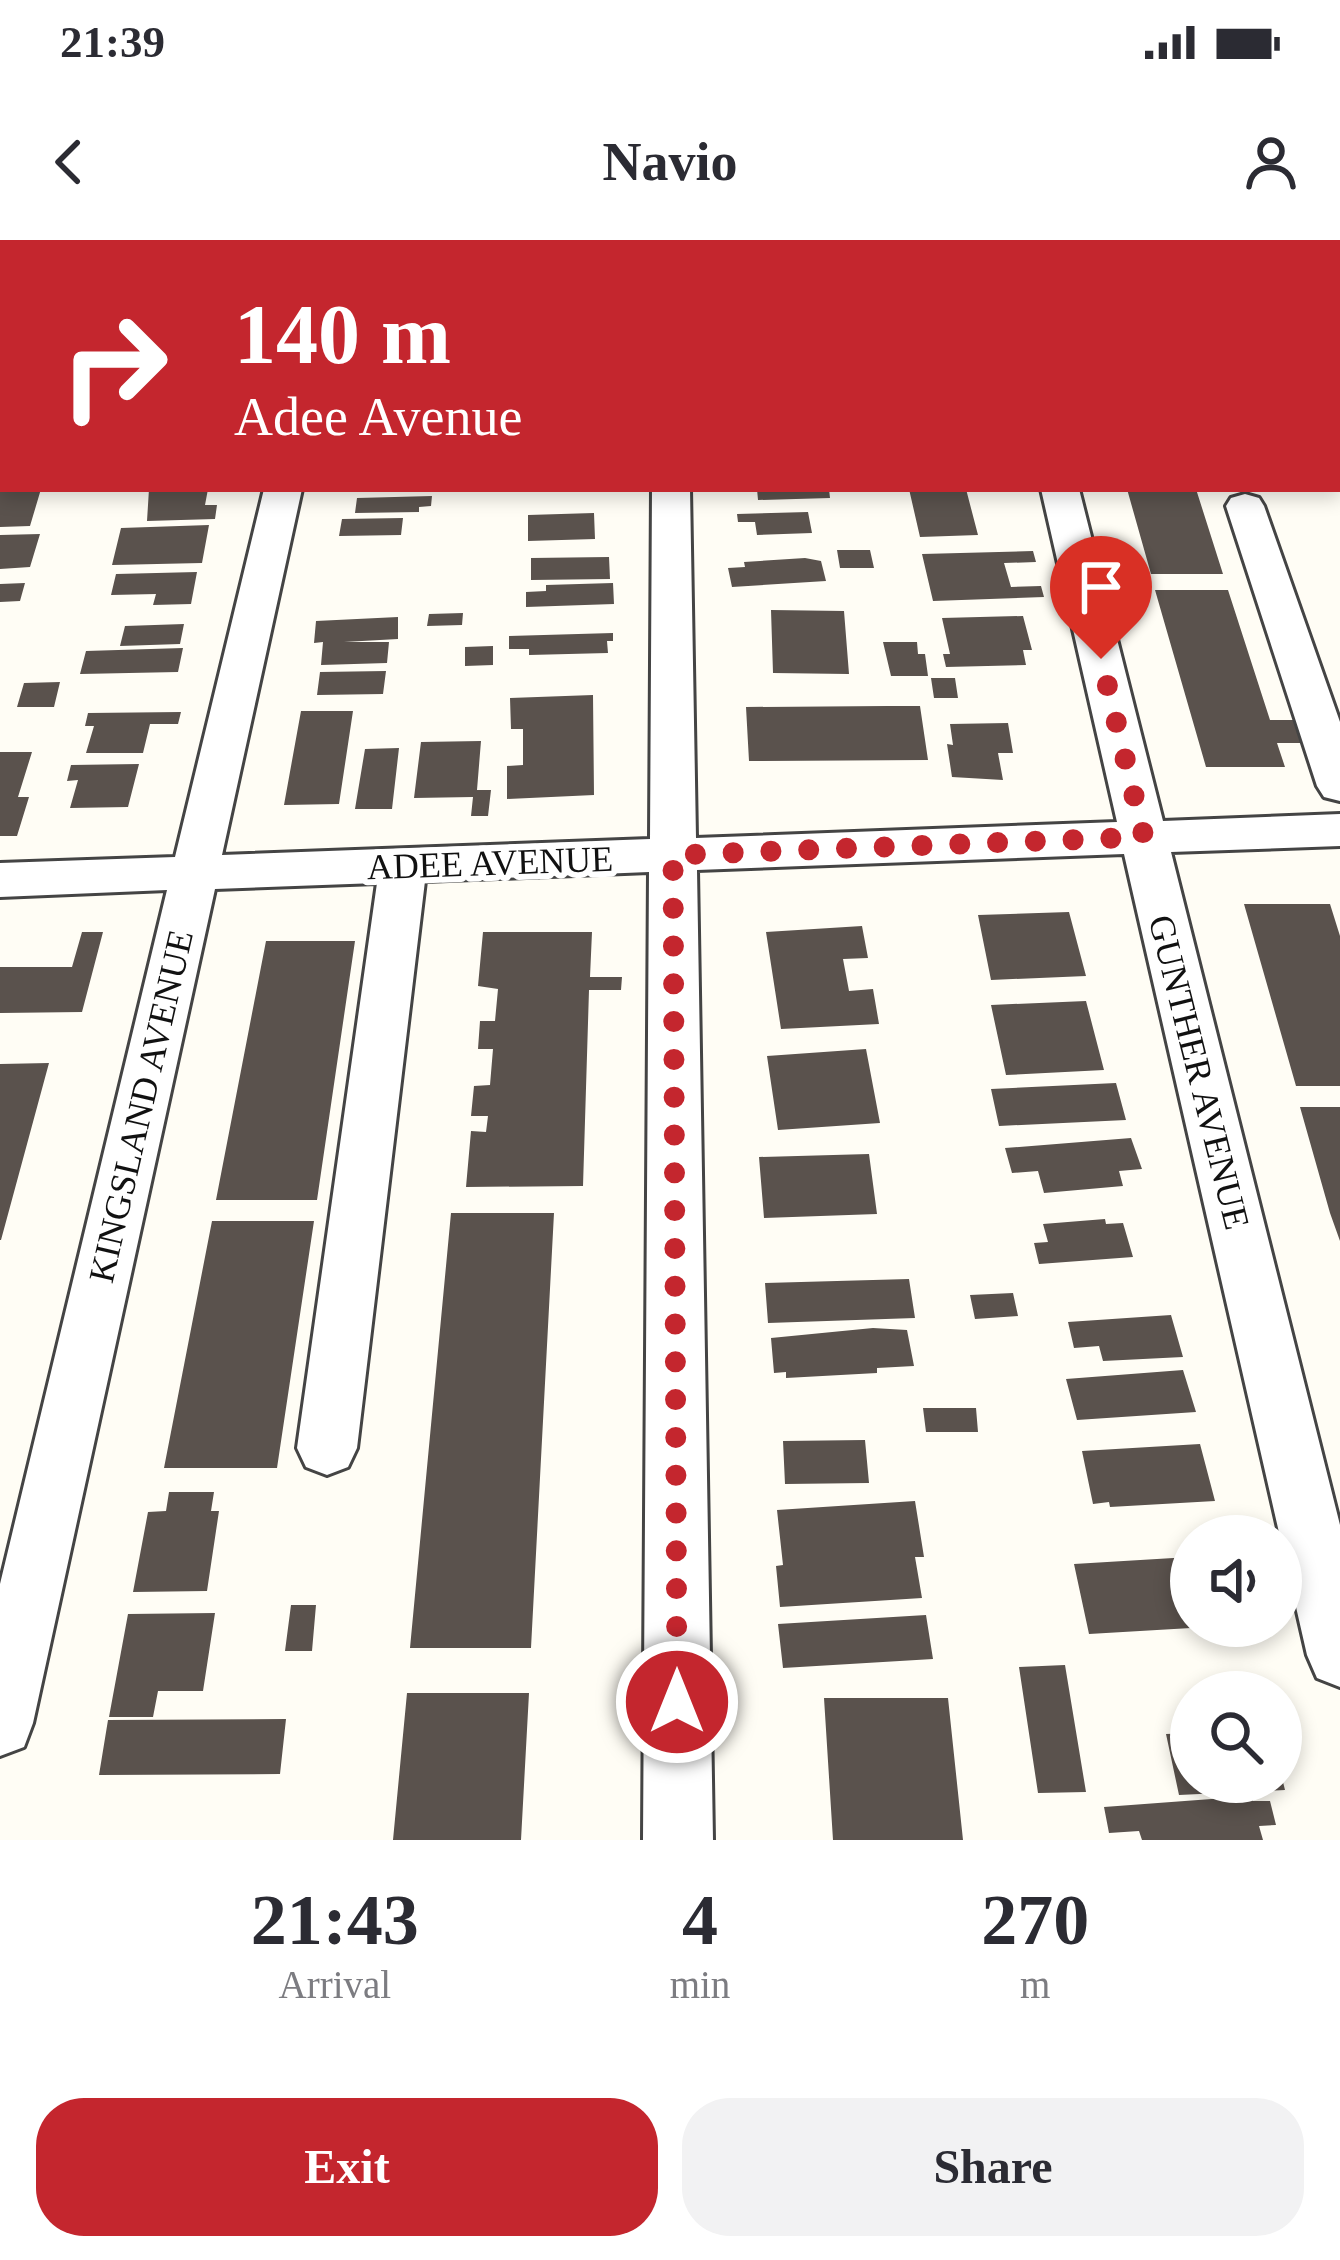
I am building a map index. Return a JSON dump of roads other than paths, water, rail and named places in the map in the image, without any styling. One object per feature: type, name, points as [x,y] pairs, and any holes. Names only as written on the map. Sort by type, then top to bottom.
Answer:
[{"type":"street","name":"KINGSLAND AVENUE","points":[[0,1723],[282,492]]},
{"type":"street","points":[[671,492],[678,1840]]},
{"type":"street","name":"GUNTHER AVENUE","points":[[1061,492],[1340,1655]]},
{"type":"street","points":[[1245,506],[1262,570],[1282,614],[1340,786]]},
{"type":"street","name":"ADEE AVENUE","points":[[0,880],[1340,830]]},
{"type":"street","points":[[327,1448],[404,865]]}]
